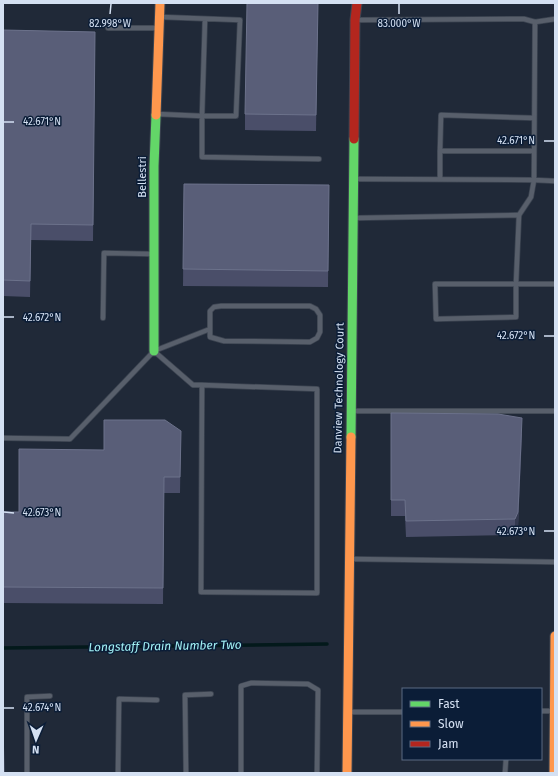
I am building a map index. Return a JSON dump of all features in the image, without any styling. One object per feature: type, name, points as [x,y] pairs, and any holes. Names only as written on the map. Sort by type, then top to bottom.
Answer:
[{"type":"street","name":"Bellestri","points":[[154,350],[154,166],[160,3]]},
{"type":"street","name":"Danview Technology Court","points":[[347,773],[355,20],[357,3]]},
{"type":"street","points":[[554,773],[555,636]]},
{"type":"lane","points":[[155,114],[236,116],[240,20],[160,17]]},
{"type":"lane","points":[[205,19],[202,157],[319,159]]},
{"type":"lane","points":[[355,20],[524,19],[535,22],[555,19]]},
{"type":"lane","points":[[535,22],[534,180],[530,198],[519,215],[516,284],[516,317],[436,319],[435,284],[516,284],[555,284]]},
{"type":"lane","points":[[108,28],[159,28]]},
{"type":"lane","points":[[440,180],[441,115],[534,118]]},
{"type":"lane","points":[[440,151],[534,152]]},
{"type":"lane","points":[[353,179],[555,181]]},
{"type":"lane","points":[[353,218],[519,215]]},
{"type":"lane","points":[[103,318],[104,253],[154,254]]},
{"type":"lane","points":[[221,306],[310,306],[316,309],[320,315],[320,332],[317,338],[310,342],[224,341],[210,337],[210,329],[210,312],[214,307],[221,306]]},
{"type":"lane","points":[[3,438],[70,439],[154,350],[210,329]]},
{"type":"lane","points":[[154,350],[193,385],[202,385],[317,389],[317,593],[201,592],[202,385]]},
{"type":"lane","points":[[351,411],[555,411]]},
{"type":"lane","points":[[349,560],[555,562]]},
{"type":"lane","points":[[241,773],[241,686],[251,683],[258,683],[308,684],[318,690],[317,773]]},
{"type":"lane","points":[[186,773],[185,695],[211,694]]},
{"type":"lane","points":[[27,773],[27,697],[50,696]]},
{"type":"lane","points":[[118,773],[119,700],[157,700]]},
{"type":"lane","points":[[542,711],[554,711]]},
{"type":"lane","points":[[348,712],[402,712]]},
{"type":"lane","points":[[505,773],[506,760]]},
{"type":"building","points":[[247,3],[318,3],[316,115],[245,114]]},
{"type":"building","points":[[3,30],[95,32],[93,225],[31,224],[30,281],[3,280]]},
{"type":"building","points":[[184,184],[329,185],[328,271],[183,269]]},
{"type":"building","points":[[391,413],[498,414],[522,418],[518,512],[515,519],[406,521],[405,500],[391,500]]},
{"type":"building","points":[[104,420],[165,420],[181,431],[180,477],[164,477],[163,588],[3,587],[3,512],[19,512],[19,449],[104,450]]},
{"type":"building","points":[[3,719],[4,773],[3,773]]},
{"type":"waterway","name":"Longstaff Drain Number Two","points":[[3,648],[327,644]]},
{"type":"traffic: fast","points":[[154,351],[154,166],[156,115]]},
{"type":"traffic: fast","points":[[351,437],[354,139]]},
{"type":"traffic: slow","points":[[156,115],[160,3]]},
{"type":"traffic: slow","points":[[347,773],[351,437]]},
{"type":"traffic: slow","points":[[554,773],[555,636]]},
{"type":"traffic: jam","points":[[354,139],[355,20],[357,3]]}]
